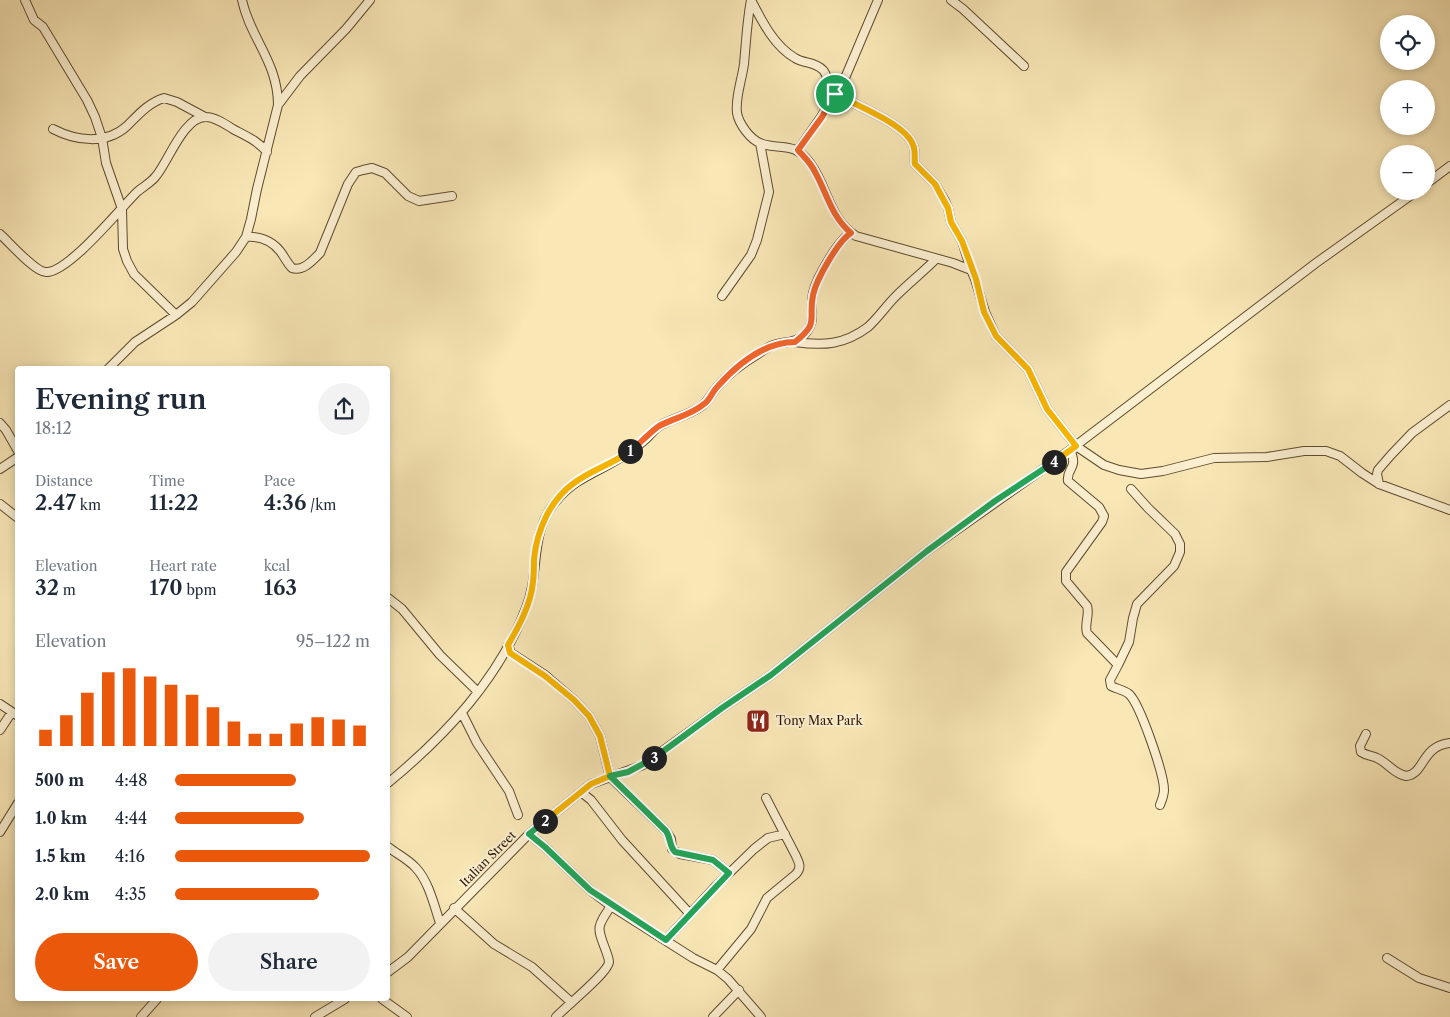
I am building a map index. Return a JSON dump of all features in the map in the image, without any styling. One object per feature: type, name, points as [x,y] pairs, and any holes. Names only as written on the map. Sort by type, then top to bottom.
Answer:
[{"type":"street","points":[[24,0],[34,20],[43,28],[87,100],[102,138],[106,163],[122,208],[123,249],[127,261],[134,274],[176,315]]},
{"type":"street","points":[[111,366],[135,342],[176,315],[203,291],[236,252],[246,237],[278,105],[277,82],[242,0]]},
{"type":"street","points":[[278,105],[300,76],[346,29],[370,0]]},
{"type":"street","points":[[751,0],[781,47],[800,61],[818,66],[825,74],[831,90],[838,96],[884,118],[911,140],[915,164],[935,184],[948,208],[951,222],[962,241],[971,270],[976,279],[984,312],[996,336],[1028,369],[1047,409],[1073,448],[1104,465],[1141,474],[1163,471],[1214,458],[1267,457],[1319,450],[1340,456],[1379,484],[1450,510]]},
{"type":"street","points":[[751,0],[744,64],[736,106],[743,126],[753,139],[760,143],[798,150],[810,162],[816,172],[834,213],[842,226],[851,233],[954,263],[971,270]]},
{"type":"street","points":[[798,150],[838,96],[878,0]]},
{"type":"street","points":[[951,0],[964,9],[1024,66]]},
{"type":"street","points":[[53,129],[72,138],[112,136],[121,131],[150,105],[164,98],[177,102],[205,117],[219,121],[259,143],[267,152]]},
{"type":"street","points":[[0,234],[39,271],[51,272],[70,262],[138,192],[155,178],[182,133],[193,122],[205,117]]},
{"type":"street","points":[[722,296],[750,256],[758,240],[769,192],[760,143]]},
{"type":"street","points":[[1435,177],[1450,166]]},
{"type":"street","points":[[246,237],[258,237],[273,245],[292,268],[299,269],[305,266],[320,252],[352,177],[363,170],[372,168],[385,173],[408,196],[419,201],[452,196]]},
{"type":"street","name":"Italian Street","points":[[390,970],[408,956],[529,834],[591,784],[642,765],[657,756],[771,675],[927,551],[995,501],[1073,448],[1316,263],[1404,200]]},
{"type":"street","points":[[795,342],[811,326],[813,319],[812,300],[819,278],[840,242],[851,233]]},
{"type":"street","points":[[390,781],[433,744],[462,713],[508,645],[527,607],[533,582],[535,550],[542,526],[556,500],[573,483],[620,459],[636,448],[659,427],[705,404],[724,379],[771,346],[785,342],[828,345],[845,340],[868,326],[896,296],[936,259]]},
{"type":"street","points":[[1379,484],[1378,470],[1386,461],[1412,433],[1450,405]]},
{"type":"street","points":[[0,423],[15,445]]},
{"type":"street","points":[[1073,448],[1074,462],[1068,476],[1068,481],[1099,507],[1104,516],[1102,522],[1066,572],[1066,581],[1087,606],[1085,627],[1087,633],[1118,665]]},
{"type":"street","points":[[0,468],[15,459]]},
{"type":"street","points":[[1131,489],[1175,534],[1180,544],[1180,552],[1174,566],[1137,604],[1129,642],[1110,683],[1130,696],[1154,747],[1164,790],[1160,805]]},
{"type":"street","points":[[0,504],[15,516]]},
{"type":"street","points":[[390,600],[402,609],[440,655],[477,691]]},
{"type":"street","points":[[508,645],[510,653],[545,676],[574,700],[589,716],[600,736],[610,776],[666,831],[671,839],[672,849],[675,852],[713,860],[729,873]]},
{"type":"street","points":[[0,704],[15,714],[0,730]]},
{"type":"street","points":[[462,713],[477,743],[509,791],[518,814]]},
{"type":"street","points":[[1366,734],[1360,746],[1361,752],[1367,756],[1379,759],[1396,773],[1406,776],[1414,773],[1429,751],[1434,747],[1450,743]]},
{"type":"street","points":[[581,792],[591,800],[622,840],[690,914]]},
{"type":"street","points":[[717,970],[751,929],[767,898],[796,874],[799,869],[799,863],[766,798]]},
{"type":"street","points":[[0,832],[15,809]]},
{"type":"street","points":[[529,834],[590,890],[611,906],[694,958],[717,970],[738,990],[761,1017]]},
{"type":"street","points":[[666,940],[754,848],[768,838],[785,834]]},
{"type":"street","points":[[390,848],[418,870],[434,904],[440,923]]},
{"type":"street","points":[[556,1017],[590,987],[609,963],[599,929],[611,906]]},
{"type":"street","points":[[454,908],[494,944],[532,967],[571,1002]]},
{"type":"street","points":[[1387,958],[1419,978],[1450,988]]},
{"type":"street","points":[[713,1017],[738,990]]},
{"type":"street","points":[[140,1017],[155,1001]]},
{"type":"street","points":[[315,1017],[342,1001]]},
{"type":"street","points":[[385,1001],[407,1017]]},
{"type":"place","name":"Tony Max Park","points":[[758,721]]},
{"type":"route","points":[[835,94],[822,117],[798,150],[810,162],[816,172],[834,213],[842,226],[851,233],[844,236],[815,286],[812,300],[813,319],[811,326],[795,342],[785,342],[771,346],[746,362],[724,379],[705,404],[659,427],[636,448],[620,459],[573,483],[556,500],[542,526],[537,542],[533,582],[527,607],[508,645],[510,653],[545,676],[574,700],[589,716],[600,736],[610,776],[591,784],[529,834],[590,890],[611,906],[666,940],[729,873],[717,862],[708,858],[675,852],[672,849],[671,839],[666,831],[621,789],[610,776],[628,772],[657,756],[819,639],[927,551],[995,501],[1076,446],[1047,409],[1028,369],[996,336],[984,312],[976,279],[971,270],[962,241],[951,222],[948,208],[935,184],[915,164],[911,140],[884,118],[835,94]]}]
